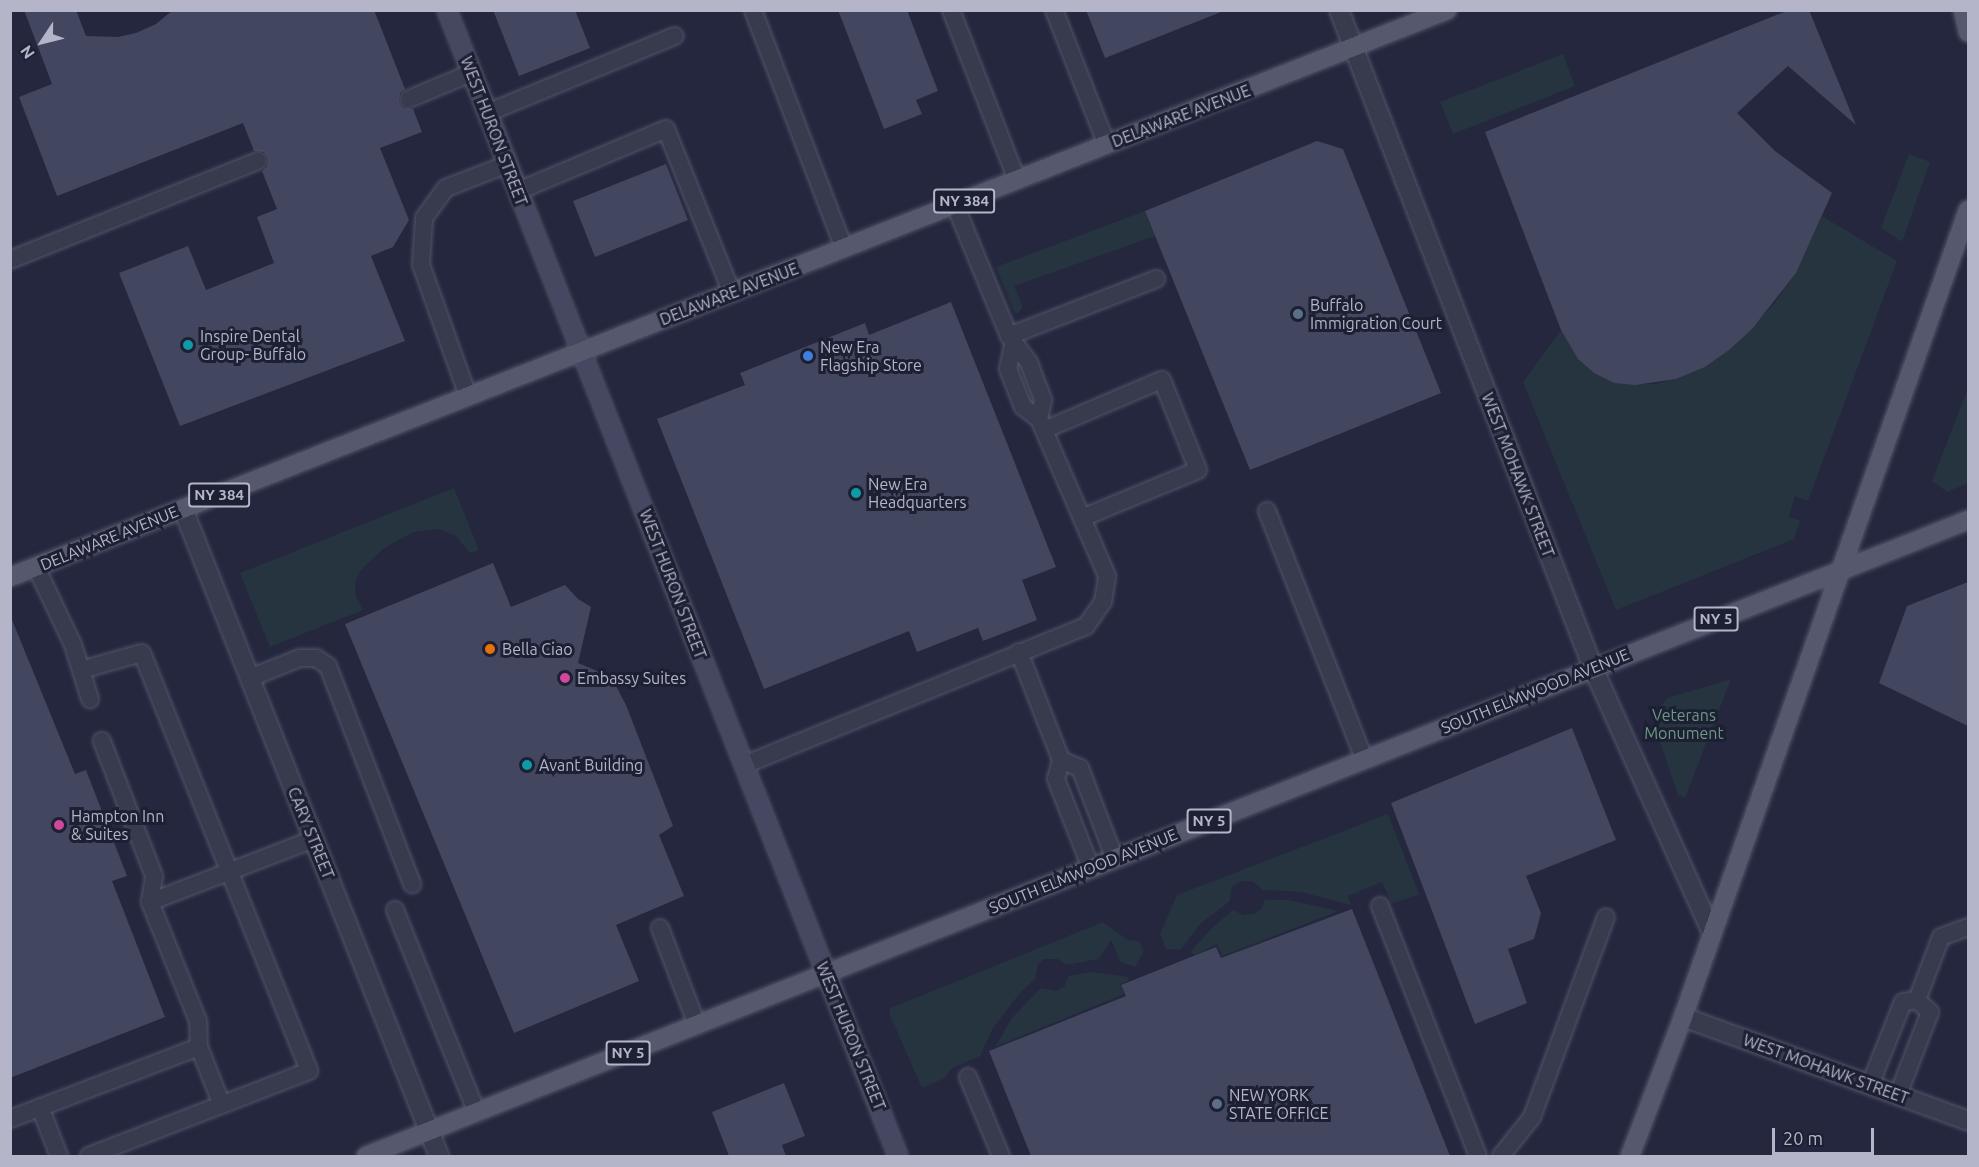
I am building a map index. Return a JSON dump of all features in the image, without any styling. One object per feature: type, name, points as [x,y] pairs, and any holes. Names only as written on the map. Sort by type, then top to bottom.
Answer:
[{"type":"main road","name":"DELAWARE AVENUE","points":[[10,577],[1447,10]]},
{"type":"main road","points":[[1963,10],[1968,32]]},
{"type":"main road","points":[[1630,1156],[1683,1017],[1968,210]]},
{"type":"main road","name":"SOUTH ELMWOOD AVENUE","points":[[366,1156],[1968,520]]},
{"type":"street","name":"WEST HURON STREET","points":[[447,10],[898,1156]]},
{"type":"street","name":"WEST MOHAWK STREET","points":[[1339,10],[1593,668],[1713,933]]},
{"type":"street","name":"CARY STREET","points":[[183,509],[439,1156]]},
{"type":"street","name":"WEST MOHAWK STREET","points":[[1683,1017],[1968,1121]]},
{"type":"lane","points":[[753,10],[844,248]]},
{"type":"lane","points":[[951,10],[1017,180]]},
{"type":"lane","points":[[1054,10],[1107,145]]},
{"type":"lane","points":[[487,113],[675,36]]},
{"type":"lane","points":[[409,99],[471,72]]},
{"type":"lane","points":[[518,191],[666,129],[732,293]]},
{"type":"lane","points":[[10,260],[258,161]]},
{"type":"lane","points":[[468,396],[421,265],[424,218],[446,188],[508,164]]},
{"type":"lane","points":[[744,765],[1086,626],[1103,602],[1107,576],[1042,424],[1023,407],[1008,369],[1011,341],[955,205]]},
{"type":"lane","points":[[1011,341],[1156,279]]},
{"type":"lane","points":[[1042,424],[1162,380],[1198,470],[1082,518]]},
{"type":"lane","points":[[1267,511],[1364,759]]},
{"type":"lane","points":[[36,567],[74,645],[90,699]]},
{"type":"lane","points":[[1019,652],[1061,760],[1056,778],[1091,868]]},
{"type":"lane","points":[[81,669],[142,653],[231,870],[309,1071],[89,1156]]},
{"type":"lane","points":[[250,678],[300,658],[316,658],[328,666],[412,884]]},
{"type":"lane","points":[[102,741],[154,876],[150,902],[198,1021],[199,1047],[222,1105]]},
{"type":"lane","points":[[1061,760],[1080,768],[1115,859]]},
{"type":"lane","points":[[150,902],[314,839]]},
{"type":"lane","points":[[1380,906],[1478,1156]]},
{"type":"lane","points":[[395,910],[477,1113]]},
{"type":"lane","points":[[1501,1156],[1532,1117],[1606,917]]},
{"type":"lane","points":[[1917,1000],[1941,938],[1968,927]]},
{"type":"lane","points":[[660,928],[697,1025]]},
{"type":"lane","points":[[1870,1085],[1903,1002],[1917,1000]]},
{"type":"lane","points":[[1898,1095],[1930,1012],[1917,1000]]},
{"type":"lane","points":[[10,1119],[199,1047]]},
{"type":"lane","points":[[968,1077],[1000,1156]]},
{"type":"lane","points":[[40,1107],[59,1156]]},
{"type":"green space","points":[[1563,54],[1575,86],[1453,134],[1440,102]]},
{"type":"green space","points":[[1909,154],[1930,162],[1902,242],[1881,228]]},
{"type":"green space","points":[[1145,211],[1155,236],[1014,286],[1023,307],[1017,314],[1014,311],[996,267]]},
{"type":"green space","points":[[1822,216],[1897,261],[1808,501],[1795,496],[1789,517],[1800,521],[1794,539],[1616,610],[1523,382],[1561,330],[1578,359],[1594,373],[1614,383],[1655,384],[1676,379],[1705,367],[1729,350],[1774,304],[1796,273]]},
{"type":"green space","points":[[1968,388],[1968,483],[1947,492],[1932,481]]},
{"type":"green space","points":[[454,488],[479,550],[470,553],[456,536],[439,529],[413,532],[383,549],[361,570],[355,582],[356,597],[363,610],[270,647],[240,573]]},
{"type":"green space","name":"Veterans Monument","points":[[1731,679],[1685,798],[1678,795],[1653,721],[1659,708],[1668,698]]},
{"type":"green space","points":[[1388,814],[1419,894],[1392,904],[1382,882],[1348,896],[1351,905],[1301,892],[1263,890],[1252,881],[1242,881],[1232,887],[1230,901],[1200,924],[1180,950],[1166,949],[1160,934],[1177,895]]},
{"type":"green space","points":[[1265,900],[1288,900],[1339,911],[1222,956],[1217,944],[1195,955],[1190,952],[1213,927],[1233,910],[1243,915],[1254,914],[1261,909]]},
{"type":"green space","points":[[1103,922],[1128,940],[1139,941],[1144,951],[1135,967],[1121,962],[1111,940],[1099,959],[1066,965],[1058,959],[1044,959],[1038,964],[1035,979],[1019,994],[993,1028],[980,1056],[951,1069],[945,1078],[922,1088],[889,1013],[891,1008]]},
{"type":"green space","points":[[1091,972],[1129,977],[1128,981],[1120,984],[1124,994],[995,1047],[1012,1018],[1041,988],[1056,991],[1064,987],[1069,976]]},
{"type":"building","points":[[24,10],[76,10],[86,36],[118,37],[136,33],[156,24],[173,10],[374,10],[405,89],[400,93],[399,102],[403,108],[413,109],[422,132],[380,148],[409,220],[393,247],[371,256],[405,341],[180,426],[119,273],[188,246],[206,290],[274,263],[257,217],[277,209],[262,171],[267,167],[268,158],[264,152],[254,151],[243,123],[57,196],[19,97],[52,84]]},
{"type":"building","points":[[493,10],[575,10],[590,48],[519,76]]},
{"type":"building","points":[[838,10],[907,10],[938,91],[916,100],[922,114],[884,129]]},
{"type":"building","points":[[1086,10],[1221,10],[1221,12],[1105,58]]},
{"type":"building","points":[[1789,10],[1809,10],[1856,125],[1788,66],[1737,113],[1775,151],[1832,193],[1796,273],[1752,329],[1729,350],[1705,367],[1676,379],[1635,385],[1614,383],[1594,373],[1578,359],[1561,330],[1485,132]]},
{"type":"building","name":"Buffalo Immigration Court","points":[[1317,141],[1343,149],[1441,393],[1250,470],[1145,211]]},
{"type":"building","points":[[666,164],[688,220],[595,257],[573,201]]},
{"type":"building","name":"New Era Headquarters","points":[[951,302],[1056,567],[1022,580],[1037,620],[983,641],[978,628],[917,652],[909,631],[764,689],[657,419],[745,385],[740,373],[865,323],[869,335]]},
{"type":"building","name":"Avant Building","points":[[493,563],[511,607],[565,585],[578,599],[591,607],[578,663],[597,671],[615,684],[626,705],[673,826],[659,835],[684,896],[616,925],[639,981],[514,1033],[345,624]]},
{"type":"building","points":[[1968,582],[1968,726],[1879,683],[1907,606]]},
{"type":"building","name":"Hampton Inn & Suites","points":[[10,615],[75,774],[86,770],[127,876],[112,881],[165,1017],[10,1078]]},
{"type":"building","points":[[1572,728],[1616,840],[1526,876],[1541,913],[1534,939],[1508,949],[1527,1003],[1475,1024],[1391,803]]},
{"type":"building","points":[[1352,909],[1450,1156],[1031,1156],[989,1051],[1126,996],[1121,985],[1216,947],[1221,958]]},
{"type":"building","points":[[784,1083],[805,1136],[782,1145],[786,1156],[729,1156],[712,1112]]},
{"type":"place","name":"Buffalo Immigration Court","points":[[1298,314]]},
{"type":"place","name":"Inspire Dental Group- Buffalo","points":[[188,345]]},
{"type":"place","name":"New Era Flagship Store","points":[[808,356]]},
{"type":"place","name":"New Era Headquarters","points":[[856,493]]},
{"type":"place","name":"Bella Ciao","points":[[490,649]]},
{"type":"place","name":"Embassy Suites","points":[[565,678]]},
{"type":"place","name":"Avant Building","points":[[527,765]]},
{"type":"place","name":"Hampton Inn & Suites","points":[[59,825]]},
{"type":"place","name":"NEW YORK STATE OFFICE","points":[[1217,1104]]}]
